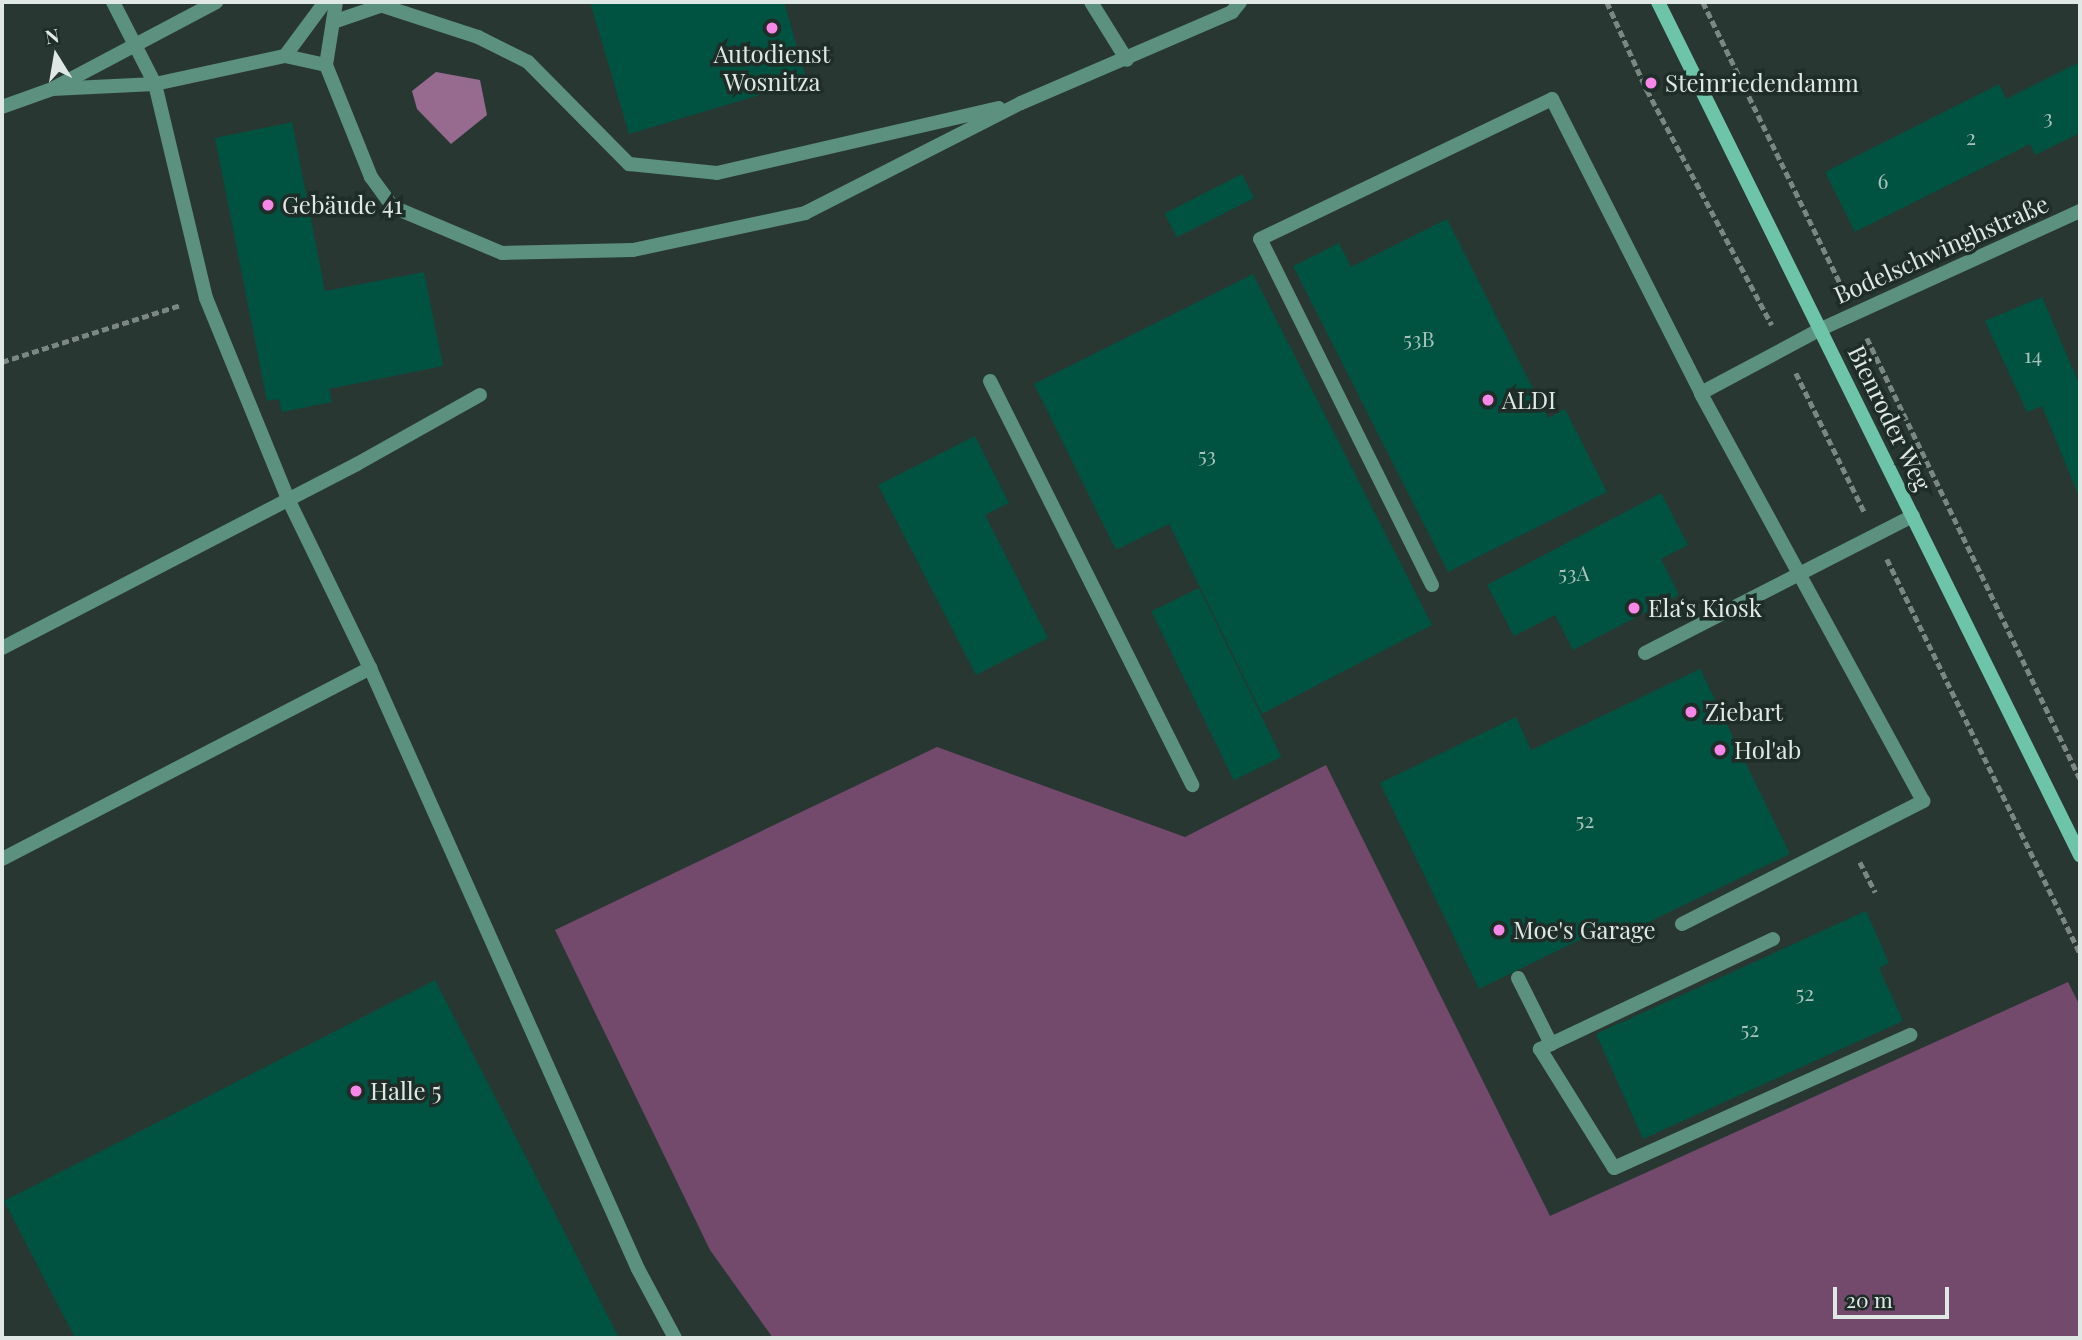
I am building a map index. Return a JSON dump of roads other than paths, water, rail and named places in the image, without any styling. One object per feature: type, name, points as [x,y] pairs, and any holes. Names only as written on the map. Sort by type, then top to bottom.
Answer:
[{"type":"main road","name":"Bienroder Weg","points":[[1658,2],[2080,855]]},
{"type":"street","points":[[113,2],[155,84],[206,298],[288,499],[370,668],[638,1269],[675,1338]]},
{"type":"street","points":[[2,107],[52,89],[216,2]]},
{"type":"street","points":[[285,56],[325,2]]},
{"type":"street","points":[[336,2],[326,65],[371,177],[393,207],[502,253],[633,250],[806,214],[1021,103],[1232,12],[1240,2]]},
{"type":"street","points":[[1091,2],[1126,60]]},
{"type":"street","points":[[333,22],[375,4],[478,37],[528,62],[629,164],[717,173],[1021,103]]},
{"type":"street","points":[[52,89],[155,84],[285,56],[326,65]]},
{"type":"street","points":[[1433,585],[1260,239],[1552,99],[1701,393],[1923,801],[1682,924]]},
{"type":"street","name":"Bodelschwinghstraße","points":[[1701,393],[1821,329],[2080,211]]},
{"type":"street","points":[[990,381],[1192,785]]},
{"type":"street","points":[[2,648],[288,499],[480,395]]},
{"type":"street","points":[[1645,653],[1913,516]]},
{"type":"street","points":[[2,859],[370,668]]},
{"type":"street","points":[[1773,939],[1539,1049],[1614,1168],[1910,1035]]},
{"type":"street","points":[[1518,978],[1551,1044]]},
{"type":"place","name":"Autodienst Wosnitza","points":[[772,28]]},
{"type":"place","name":"Steinriedendamm","points":[[1651,83]]},
{"type":"place","name":"Gebäude 41","points":[[268,205]]},
{"type":"place","name":"ALDI","points":[[1488,400]]},
{"type":"place","name":"Ela‘s Kiosk","points":[[1634,608]]},
{"type":"place","name":"Ziebart","points":[[1691,712]]},
{"type":"place","name":"Hol'ab","points":[[1720,750]]},
{"type":"place","name":"Moe's Garage","points":[[1499,930]]},
{"type":"place","name":"Halle 5","points":[[356,1091]]}]
